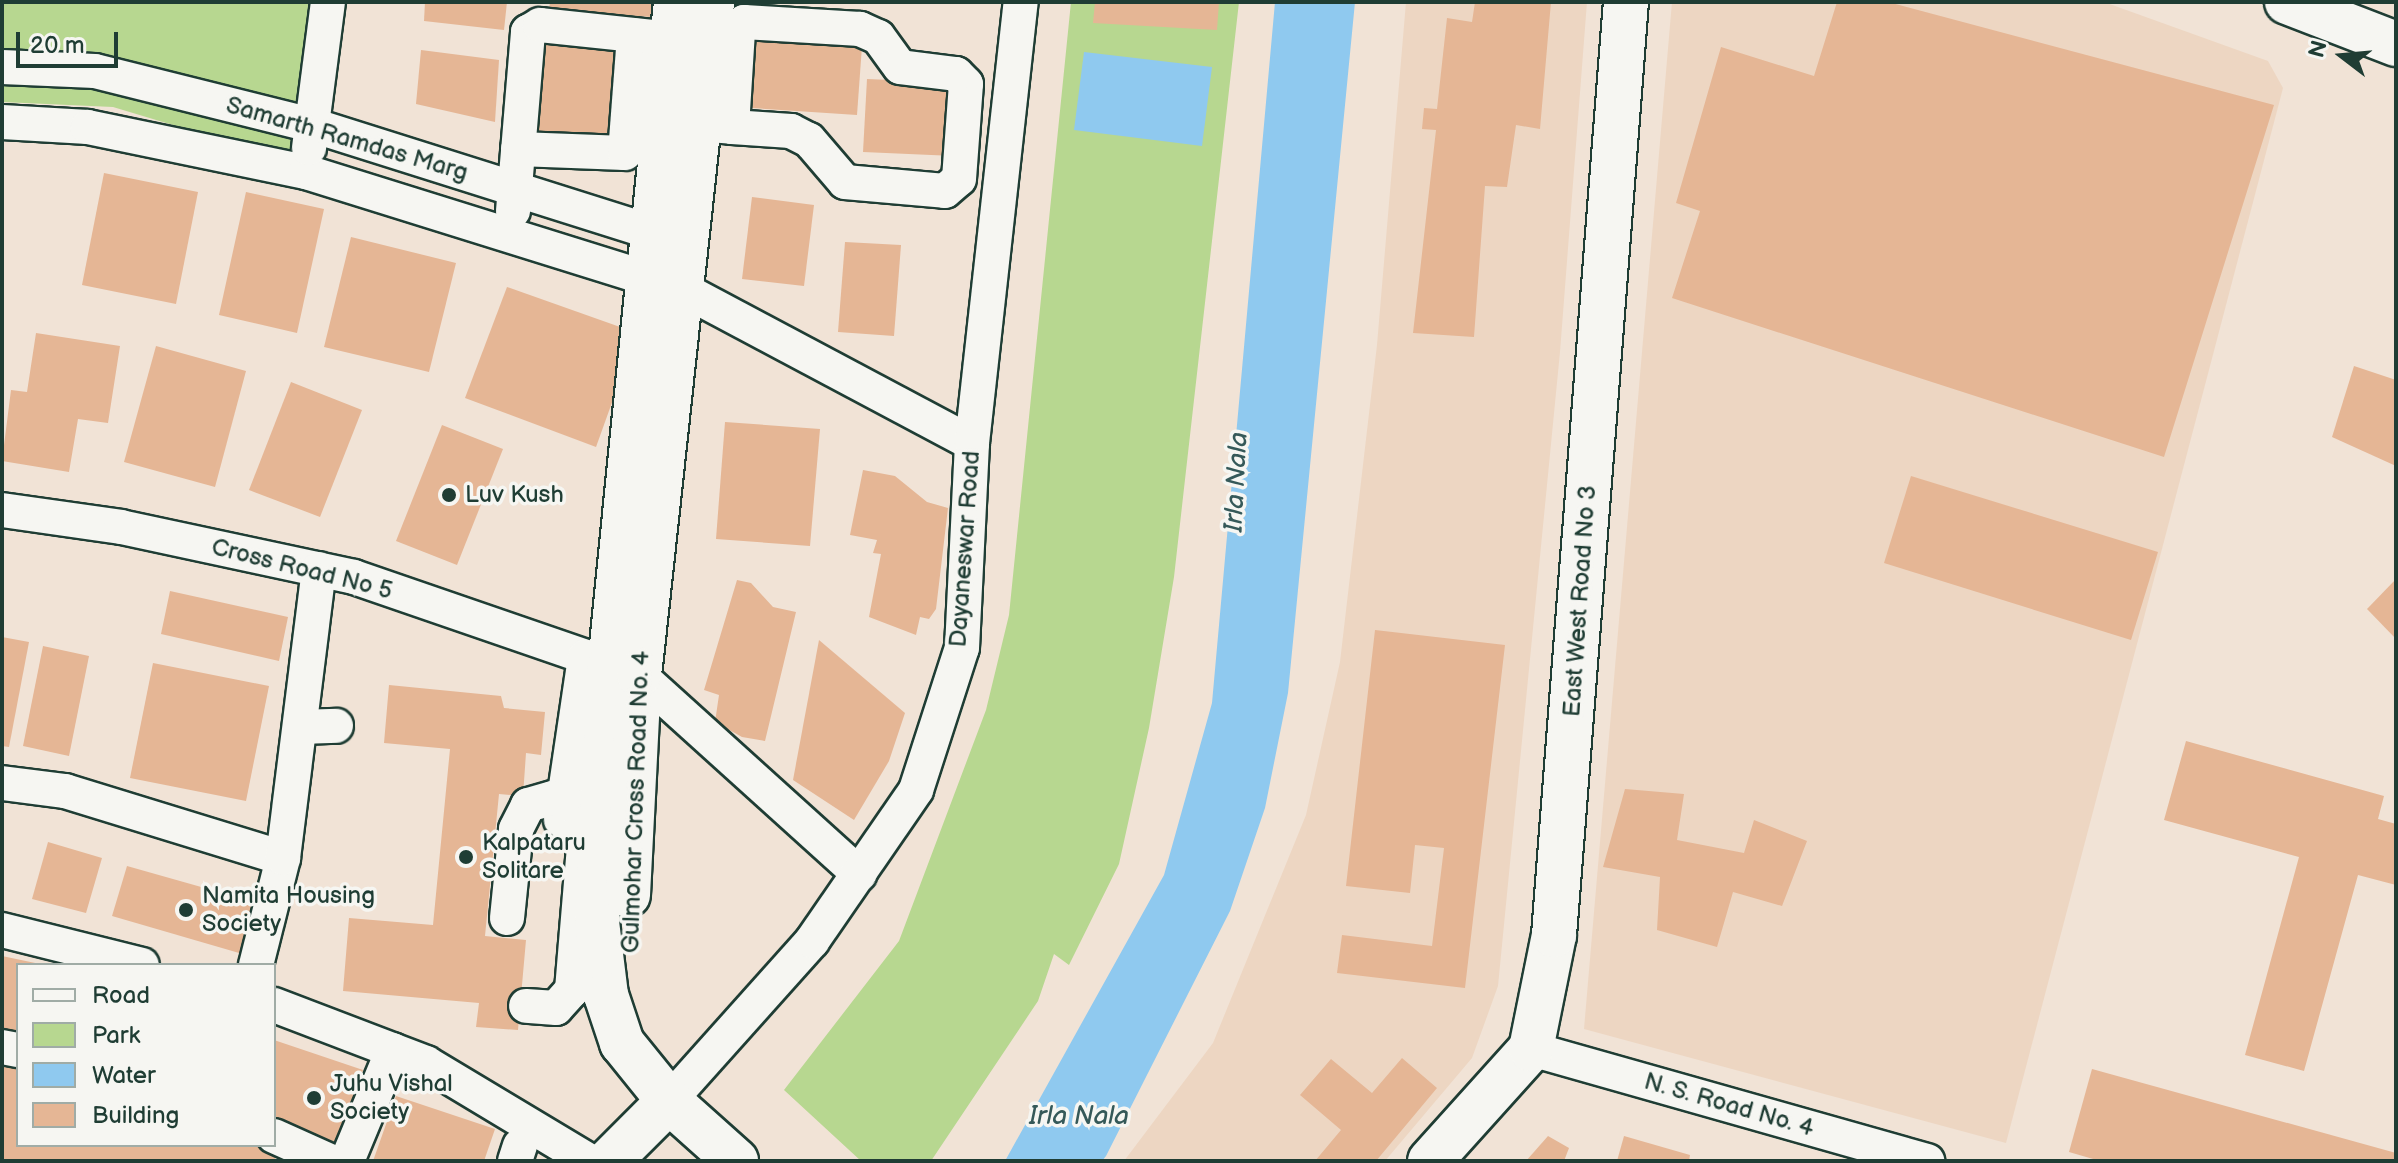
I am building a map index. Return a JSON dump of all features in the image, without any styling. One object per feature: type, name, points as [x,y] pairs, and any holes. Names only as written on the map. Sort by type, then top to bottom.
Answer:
[{"type":"street","points":[[306,172],[328,2]]},
{"type":"street","name":"Gulmohar Cross Road No. 4","points":[[670,238],[715,126],[712,2]]},
{"type":"street","name":"Dayaneswar Road","points":[[669,1101],[812,941],[916,790],[962,648],[972,443],[1021,2]]},
{"type":"street","name":"East West Road No 3","points":[[1531,1049],[1554,935],[1626,2]]},
{"type":"street","points":[[2300,4],[2373,25]]},
{"type":"street","points":[[744,22],[860,29],[878,37],[900,67],[956,74],[966,84],[959,179],[945,191],[845,182],[801,134],[715,126],[738,31],[744,22]]},
{"type":"street","points":[[511,235],[523,47],[533,27],[661,25],[625,153],[518,149]]},
{"type":"street","name":"Gulmohar Cross Road No. 4","points":[[661,25],[670,238],[611,666],[597,922],[589,996],[669,1101]]},
{"type":"street","name":"Samarth Ramdas Marg","points":[[2,67],[95,71],[312,125],[670,238]]},
{"type":"street","name":"Samarth Ramdas Marg","points":[[2,122],[88,127],[306,172],[666,284],[972,443]]},
{"type":"street","name":"Cross Road No 5","points":[[2,510],[121,527],[319,569],[611,666]]},
{"type":"street","points":[[257,963],[283,858],[319,569]]},
{"type":"street","points":[[563,810],[611,666],[859,874]]},
{"type":"street","name":"Gulmohar Cross Road No. 4","points":[[611,666],[627,935],[643,1030],[669,1101]]},
{"type":"street","points":[[301,727],[336,726]]},
{"type":"street","points":[[2,783],[65,791],[283,858]]},
{"type":"street","points":[[507,918],[521,817],[537,800],[584,814],[589,996],[545,1010],[526,1006]]},
{"type":"street","points":[[2,930],[101,959],[128,963]]},
{"type":"street","points":[[276,1006],[386,1041],[589,1161]]},
{"type":"street","points":[[347,1161],[386,1041]]},
{"type":"street","points":[[358,1161],[386,1041]]},
{"type":"street","points":[[1430,1161],[1531,1049]]},
{"type":"street","name":"N. S. Road No. 4","points":[[1531,1049],[1920,1160]]},
{"type":"street","points":[[609,1161],[669,1101],[736,1161]]},
{"type":"street","points":[[276,1137],[330,1161]]},
{"type":"shaded area","points":[[1406,2],[1587,2],[1560,352],[1498,986],[1472,1058],[1385,1161],[1124,1161],[1213,1043],[1306,815],[1340,662],[1377,345]]},
{"type":"shaded area","points":[[1672,2],[2104,2],[2268,61],[2283,88],[2006,1143],[1584,1029]]},
{"type":"green space","points":[[2,2],[325,2],[299,163],[113,107],[2,102]]},
{"type":"green space","points":[[1071,2],[1239,2],[1174,577],[1149,728],[1119,864],[1069,965],[1054,954],[1038,1001],[931,1161],[861,1161],[784,1090],[899,941],[986,710],[1009,615]]},
{"type":"water","name":"Irla Nala","points":[[1275,2],[1355,2],[1288,693],[1265,808],[1230,911],[1106,1156],[1102,1161],[1005,1161],[1164,875],[1212,703]]},
{"type":"water","points":[[1084,52],[1212,67],[1202,146],[1074,130]]},
{"type":"building","points":[[425,2],[507,2],[504,30],[424,21]]},
{"type":"building","points":[[550,2],[653,2],[652,17],[549,10]]},
{"type":"building","points":[[1095,2],[1219,2],[1217,30],[1093,23]]},
{"type":"building","points":[[1475,2],[1551,2],[1540,129],[1516,125],[1507,187],[1485,186],[1474,337],[1413,333],[1436,130],[1422,129],[1424,108],[1437,109],[1447,18],[1472,22]]},
{"type":"building","points":[[1837,2],[1888,2],[2274,105],[2164,457],[1672,298],[1700,211],[1676,203],[1721,47],[1814,76]]},
{"type":"building","points":[[531,32],[628,37],[619,150],[521,142]]},
{"type":"building","points":[[743,38],[862,46],[857,115],[737,107]]},
{"type":"building","points":[[421,50],[499,60],[495,122],[416,104]]},
{"type":"building","points":[[867,79],[958,83],[954,156],[863,152]]},
{"type":"building","points":[[104,173],[198,192],[176,304],[82,285]]},
{"type":"building","points":[[246,192],[324,209],[297,333],[219,315]]},
{"type":"building","points":[[752,197],[814,205],[804,286],[742,279]]},
{"type":"building","points":[[351,237],[456,263],[429,372],[324,347]]},
{"type":"building","points":[[845,242],[901,245],[894,336],[838,332]]},
{"type":"building","points":[[507,287],[637,333],[596,447],[465,398]]},
{"type":"building","points":[[36,333],[120,346],[108,423],[78,419],[69,472],[2,461],[11,390],[27,392]]},
{"type":"building","points":[[156,346],[246,371],[215,487],[124,462]]},
{"type":"building","points":[[2354,366],[2396,380],[2396,466],[2332,437]]},
{"type":"building","points":[[291,382],[362,410],[320,517],[249,490]]},
{"type":"building","points":[[725,422],[820,429],[810,546],[716,539]]},
{"type":"building","name":"Luv Kush","points":[[442,425],[503,449],[457,565],[396,541]]},
{"type":"building","points":[[863,470],[895,476],[927,502],[948,508],[936,609],[929,619],[920,617],[916,635],[869,617],[881,554],[873,553],[877,540],[850,535]]},
{"type":"building","points":[[1911,476],[2158,552],[2131,640],[1884,563]]},
{"type":"building","points":[[2396,579],[2396,639],[2367,609]]},
{"type":"building","points":[[737,580],[751,583],[773,607],[796,612],[765,741],[742,737],[715,722],[719,695],[704,690]]},
{"type":"building","points":[[170,591],[288,617],[279,661],[161,634]]},
{"type":"building","points":[[1375,630],[1505,645],[1465,988],[1337,973],[1342,935],[1432,946],[1444,848],[1415,845],[1410,893],[1346,886]]},
{"type":"building","points":[[2,637],[29,642],[9,747],[2,746]]},
{"type":"building","points":[[819,640],[905,713],[889,761],[854,820],[793,780]]},
{"type":"building","points":[[43,646],[89,656],[69,756],[23,746]]},
{"type":"building","points":[[153,663],[269,686],[246,801],[130,778]]},
{"type":"building","name":"Kalpataru Solitare","points":[[389,685],[501,696],[504,708],[545,712],[541,755],[526,753],[523,796],[499,794],[485,936],[526,940],[518,1030],[476,1027],[479,1003],[343,991],[349,918],[433,925],[450,749],[384,743]]},
{"type":"building","points":[[2186,741],[2384,796],[2378,819],[2396,824],[2396,885],[2358,875],[2304,1071],[2245,1055],[2299,857],[2164,820]]},
{"type":"building","points":[[1625,789],[1684,794],[1677,840],[1744,853],[1754,820],[1807,841],[1782,906],[1733,892],[1717,947],[1657,930],[1660,877],[1603,867]]},
{"type":"building","points":[[48,842],[102,858],[86,913],[32,899]]},
{"type":"building","name":"Namita Housing Society","points":[[127,866],[261,904],[246,955],[112,916]]},
{"type":"building","points":[[2,956],[35,963],[16,963],[16,1037],[2,1034]]},
{"type":"building","name":"Juhu Vishal Society","points":[[276,1041],[363,1070],[336,1148],[276,1128]]},
{"type":"building","points":[[1402,1058],[1437,1088],[1376,1161],[1315,1161],[1341,1130],[1300,1095],[1331,1059],[1372,1093]]},
{"type":"building","points":[[2,1063],[16,1063],[16,1147],[276,1147],[276,1141],[282,1141],[274,1161],[2,1161]]},
{"type":"building","points":[[2092,1069],[2396,1153],[2396,1161],[2100,1161],[2069,1152]]},
{"type":"building","name":"Juhu Vishal Society","points":[[396,1096],[495,1129],[484,1161],[373,1161]]},
{"type":"building","points":[[1548,1136],[1569,1148],[1564,1161],[1526,1161]]},
{"type":"building","points":[[1624,1136],[1690,1155],[1689,1161],[1617,1161]]},
{"type":"place","name":"Luv Kush","points":[[449,495]]},
{"type":"place","name":"Kalpataru Solitare","points":[[466,857]]},
{"type":"place","name":"Namita Housing Society","points":[[186,910]]},
{"type":"place","name":"Juhu Vishal Society","points":[[314,1098]]}]
